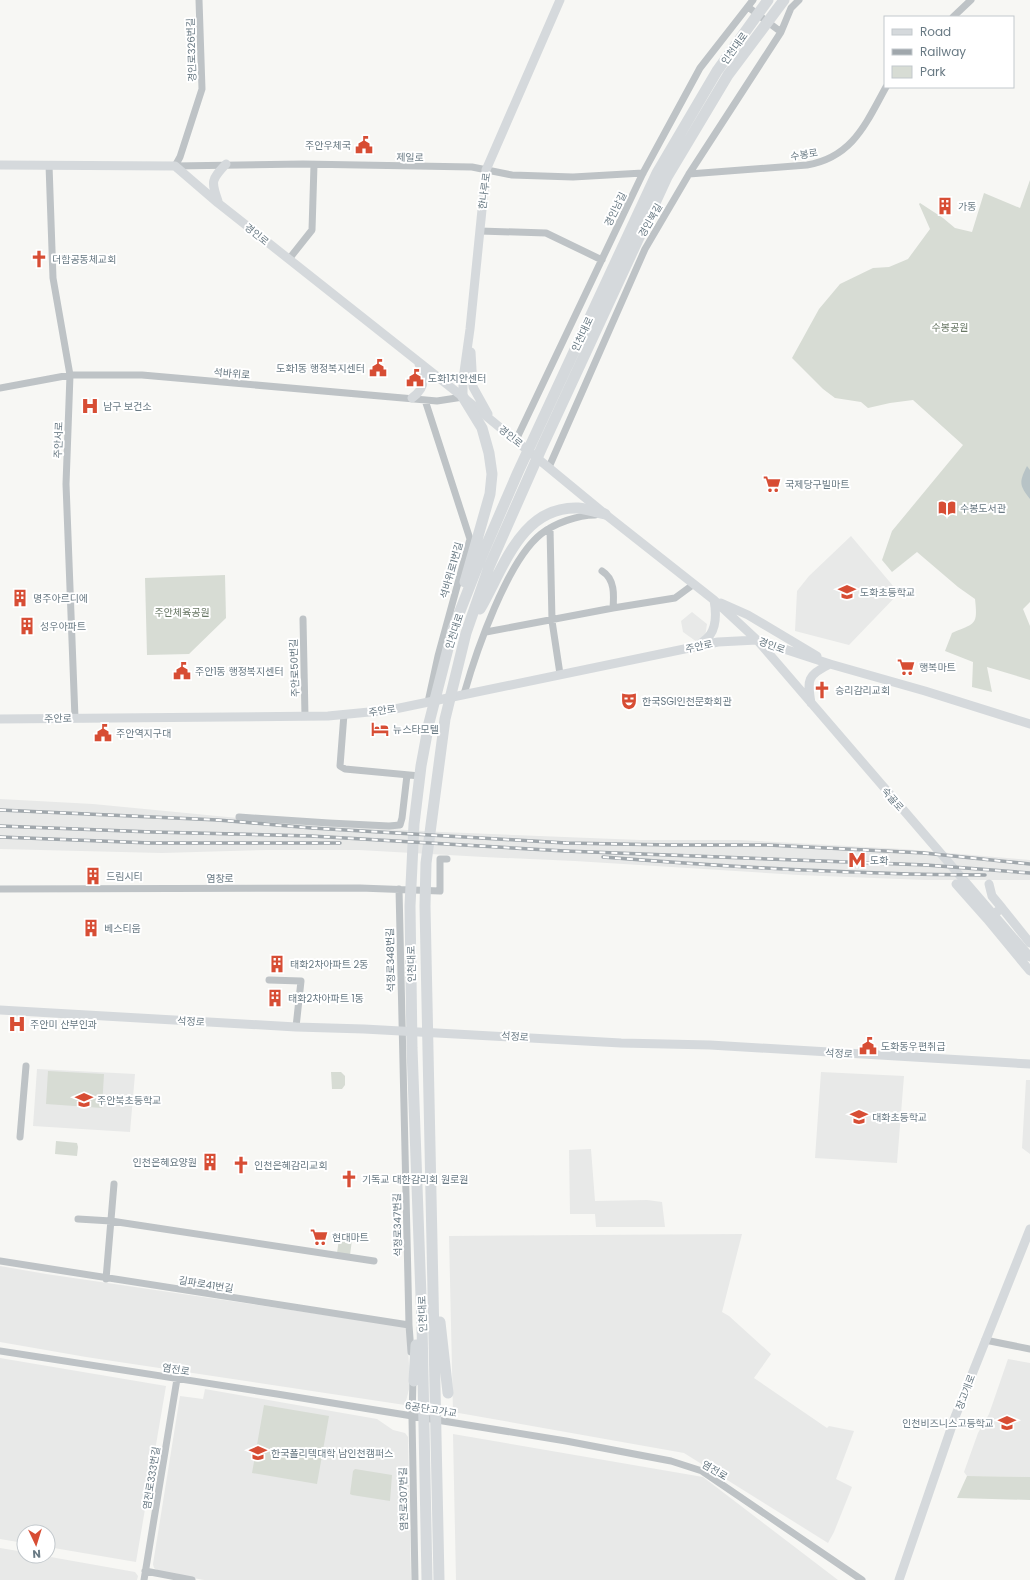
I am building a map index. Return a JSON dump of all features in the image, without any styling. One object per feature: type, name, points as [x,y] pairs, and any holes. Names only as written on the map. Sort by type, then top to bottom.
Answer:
[{"type":"highway","name":"인천대로","points":[[439,1580],[427,1021],[426,863],[444,719],[466,633],[489,567],[528,480],[538,443],[657,173],[717,71],[768,0]]},
{"type":"highway","name":"인천대로","points":[[427,1580],[420,1250],[412,1048],[410,906],[414,824],[420,776],[437,687],[453,629],[480,560],[518,472],[538,443],[667,177],[728,74],[784,0]]},
{"type":"highway","points":[[453,629],[463,587],[490,494],[492,474],[489,453],[482,428],[463,397]]},
{"type":"highway","points":[[466,633],[512,549],[523,532],[539,518],[556,511],[579,508],[605,514]]},
{"type":"highway","points":[[414,1381],[416,1350],[416,1291],[420,1250]]},
{"type":"highway","points":[[433,1252],[448,1393]]},
{"type":"main road","name":"한나루로","points":[[463,397],[463,379],[470,329],[486,170],[560,0]]},
{"type":"main road","points":[[218,203],[212,185],[216,175],[226,164]]},
{"type":"main road","points":[[0,165],[175,166]]},
{"type":"main road","name":"경인로","points":[[175,166],[218,203],[463,397],[605,514],[714,600],[757,640],[830,664],[925,691],[1030,724]]},
{"type":"main road","points":[[470,329],[473,387],[492,421]]},
{"type":"main road","points":[[412,398],[419,393],[422,386],[423,374],[417,361]]},
{"type":"main road","points":[[697,646],[710,635],[713,627],[716,616],[714,600]]},
{"type":"main road","points":[[714,600],[748,615],[830,664]]},
{"type":"main road","name":"주안로","points":[[0,719],[305,716],[390,710],[697,646],[718,642],[757,640]]},
{"type":"main road","name":"숙골로","points":[[757,640],[1030,957]]},
{"type":"main road","points":[[811,704],[808,684],[811,677],[818,669],[830,664]]},
{"type":"main road","points":[[956,884],[1030,971]]},
{"type":"main road","points":[[989,884],[992,896],[1030,943]]},
{"type":"main road","points":[[987,919],[1002,908]]},
{"type":"main road","name":"석정로","points":[[0,1010],[296,1027],[402,1030],[621,1043],[710,1045],[1030,1064]]},
{"type":"main road","name":"장고개로","points":[[898,1580],[955,1417],[1030,1229]]},
{"type":"street","name":"경인로326번길","points":[[175,166],[180,157],[202,89],[199,0]]},
{"type":"street","name":"경인남길","points":[[516,440],[643,173],[700,68],[750,8],[754,0]]},
{"type":"street","name":"경인북길","points":[[549,467],[645,249],[689,174],[779,30],[791,8],[798,0]]},
{"type":"street","points":[[954,16],[971,0]]},
{"type":"street","points":[[750,8],[779,30]]},
{"type":"street","name":"수봉로","points":[[689,174],[807,166],[824,161],[854,142],[866,124],[885,88]]},
{"type":"street","name":"제일로","points":[[175,166],[226,164],[472,167],[512,175],[573,177],[643,173]]},
{"type":"street","name":"주안서로","points":[[49,165],[53,278],[70,375],[66,484],[75,718]]},
{"type":"street","points":[[289,259],[312,230],[314,165]]},
{"type":"street","points":[[480,231],[546,233],[602,260]]},
{"type":"street","name":"석바위로","points":[[0,388],[70,375],[142,375],[437,401],[463,397]]},
{"type":"street","name":"석바위로1번길","points":[[426,400],[470,539],[438,656],[428,702]]},
{"type":"street","points":[[464,694],[472,665],[500,598],[523,554],[541,534],[550,528],[587,515],[605,514]]},
{"type":"street","points":[[550,528],[552,621],[560,674]]},
{"type":"street","points":[[602,571],[609,575],[612,584],[613,608]]},
{"type":"street","points":[[486,632],[675,598],[694,584]]},
{"type":"street","name":"주안로50번길","points":[[302,619],[305,716]]},
{"type":"street","points":[[344,714],[340,766],[342,768],[345,770],[420,776]]},
{"type":"street","points":[[239,817],[389,826],[400,825],[407,775]]},
{"type":"street","name":"염창로","points":[[0,889],[331,888],[440,891],[440,859],[447,859]]},
{"type":"street","name":"석정로348번길","points":[[399,889],[402,1030]]},
{"type":"street","points":[[269,980],[301,981],[296,1027]]},
{"type":"street","name":"석정로347번길","points":[[402,1030],[409,1325],[414,1381],[412,1418]]},
{"type":"street","points":[[20,1137],[26,1066]]},
{"type":"street","points":[[106,1279],[114,1184]]},
{"type":"street","points":[[78,1219],[111,1221],[374,1261]]},
{"type":"street","name":"길파로41번길","points":[[0,1261],[106,1279],[409,1325]]},
{"type":"street","points":[[985,1340],[1030,1349]]},
{"type":"street","name":"염전로","points":[[0,1351],[349,1406]]},
{"type":"street","name":"염전로333번길","points":[[144,1580],[177,1379]]},
{"type":"street","name":"6공단고가교","points":[[349,1406],[509,1432]]},
{"type":"street","name":"염전로307번길","points":[[412,1418],[415,1580]]},
{"type":"street","name":"염전로","points":[[509,1432],[671,1461],[702,1471],[862,1580]]},
{"type":"street","points":[[145,1571],[192,1580]]},
{"type":"shaded area","points":[[1027,466],[1030,470],[1030,499],[1021,483]]},
{"type":"shaded area","name":"도화초등학교","points":[[851,536],[899,593],[849,645],[795,631],[797,591],[809,576]]},
{"type":"shaded area","points":[[692,612],[707,624],[705,637],[697,642],[683,632],[681,621]]},
{"type":"shaded area","points":[[0,799],[93,804],[301,824],[442,832],[640,840],[739,840],[903,849],[1030,860],[1030,880],[925,880],[798,875],[575,861],[359,850],[267,850],[162,853],[0,849]]},
{"type":"shaded area","name":"주안북초등학교","points":[[37,1069],[135,1074],[130,1132],[33,1126]]},
{"type":"shaded area","name":"대화초등학교","points":[[821,1072],[904,1076],[897,1163],[815,1158]]},
{"type":"shaded area","points":[[1026,1080],[1030,1080],[1030,1154],[1022,1148]]},
{"type":"shaded area","points":[[591,1149],[595,1201],[647,1200],[662,1202],[665,1227],[596,1227],[595,1214],[570,1214],[569,1150]]},
{"type":"shaded area","points":[[742,1234],[722,1312],[729,1316],[771,1354],[754,1378],[827,1428],[829,1426],[854,1431],[836,1479],[852,1487],[828,1543],[684,1453],[453,1412],[449,1236]]},
{"type":"shaded area","points":[[0,1266],[407,1327],[410,1385],[405,1405],[86,1357],[0,1342]]},
{"type":"shaded area","points":[[0,1358],[166,1386],[136,1562],[56,1548],[56,1524],[16,1524],[16,1542],[0,1539]]},
{"type":"shaded area","name":"인천비즈니스고등학교","points":[[1008,1359],[1030,1363],[1030,1477],[967,1476],[964,1472],[978,1433],[989,1414]]},
{"type":"shaded area","name":"한국폴리텍대학 남인천캠퍼스","points":[[205,1389],[377,1419],[393,1430],[405,1433],[408,1437],[411,1580],[204,1580],[160,1572],[154,1568],[153,1564],[180,1396],[203,1399]]},
{"type":"shaded area","points":[[453,1434],[703,1477],[838,1580],[456,1580]]},
{"type":"shaded area","points":[[0,1548],[16,1551],[16,1564],[56,1564],[56,1558],[135,1572],[138,1576],[137,1580],[0,1580]]},
{"type":"green space","name":"수봉공원","points":[[1030,180],[1030,602],[1023,609],[1030,626],[1030,680],[987,667],[992,692],[972,687],[973,662],[945,651],[952,633],[970,625],[975,619],[975,599],[958,587],[917,552],[892,572],[882,560],[892,531],[963,445],[913,400],[868,408],[861,402],[835,398],[823,389],[792,358],[819,309],[840,284],[873,268],[889,267],[908,259],[930,229],[919,204],[920,203],[955,228],[972,232],[984,193],[1020,208]]},
{"type":"green space","name":"주안체육공원","points":[[225,575],[226,618],[189,654],[147,655],[145,578]]},
{"type":"green space","points":[[48,1071],[104,1074],[102,1108],[46,1104]]},
{"type":"green space","points":[[331,1072],[341,1072],[345,1076],[345,1085],[342,1089],[332,1089]]},
{"type":"green space","points":[[56,1141],[77,1143],[77,1156],[55,1154]]},
{"type":"green space","points":[[339,1239],[352,1240],[350,1255],[337,1253]]},
{"type":"green space","points":[[264,1405],[329,1416],[317,1484],[252,1473]]},
{"type":"green space","points":[[355,1469],[392,1475],[390,1501],[350,1494],[353,1471]]},
{"type":"green space","points":[[967,1476],[1030,1477],[1030,1500],[957,1498]]},
{"type":"railway","points":[[0,810],[218,820],[312,828],[566,843],[768,845],[924,853],[1030,864]]},
{"type":"railway","points":[[0,826],[311,836],[565,851],[926,865],[1030,873]]},
{"type":"railway","points":[[0,837],[151,843],[340,843]]},
{"type":"railway","points":[[603,857],[794,870],[890,874],[985,875]]},
{"type":"place","name":"주안우체국","points":[[364,145]]},
{"type":"place","name":"가동","points":[[945,206]]},
{"type":"place","name":"더함공동체교회","points":[[39,259]]},
{"type":"place","name":"도화1동 행정복지센터","points":[[378,368]]},
{"type":"place","name":"도화1치안센터","points":[[415,378]]},
{"type":"place","name":"남구 보건소","points":[[90,406]]},
{"type":"place","name":"국제당구빌마트","points":[[772,484]]},
{"type":"place","name":"수봉도서관","points":[[947,508]]},
{"type":"place","name":"도화초등학교","points":[[847,592]]},
{"type":"place","name":"명주아르디에","points":[[20,598]]},
{"type":"place","name":"성우아파트","points":[[27,626]]},
{"type":"place","name":"행복마트","points":[[906,667]]},
{"type":"place","name":"주안1동 행정복지센터","points":[[182,671]]},
{"type":"place","name":"승리감리교회","points":[[822,690]]},
{"type":"place","name":"한국SGI인천문화회관","points":[[629,701]]},
{"type":"place","name":"뉴스타모텔","points":[[380,729]]},
{"type":"place","name":"주안역지구대","points":[[103,733]]},
{"type":"place","name":"도화","points":[[857,860]]},
{"type":"place","name":"드림시티","points":[[93,876]]},
{"type":"place","name":"베스티움","points":[[91,928]]},
{"type":"place","name":"태화2차아파트 2동","points":[[277,964]]},
{"type":"place","name":"태화2차아파트 1동","points":[[275,998]]},
{"type":"place","name":"주안미 산부인과","points":[[17,1024]]},
{"type":"place","name":"도화동우편취급","points":[[868,1046]]},
{"type":"place","name":"주안북초등학교","points":[[84,1100]]},
{"type":"place","name":"대화초등학교","points":[[859,1117]]},
{"type":"place","name":"인천은혜요양원","points":[[210,1162]]},
{"type":"place","name":"인천은혜감리교회","points":[[241,1165]]},
{"type":"place","name":"기독교 대한감리회 원로원","points":[[349,1179]]},
{"type":"place","name":"현대마트","points":[[319,1237]]},
{"type":"place","name":"인천비즈니스고등학교","points":[[1007,1423]]},
{"type":"place","name":"한국폴리텍대학 남인천캠퍼스","points":[[258,1453]]}]
